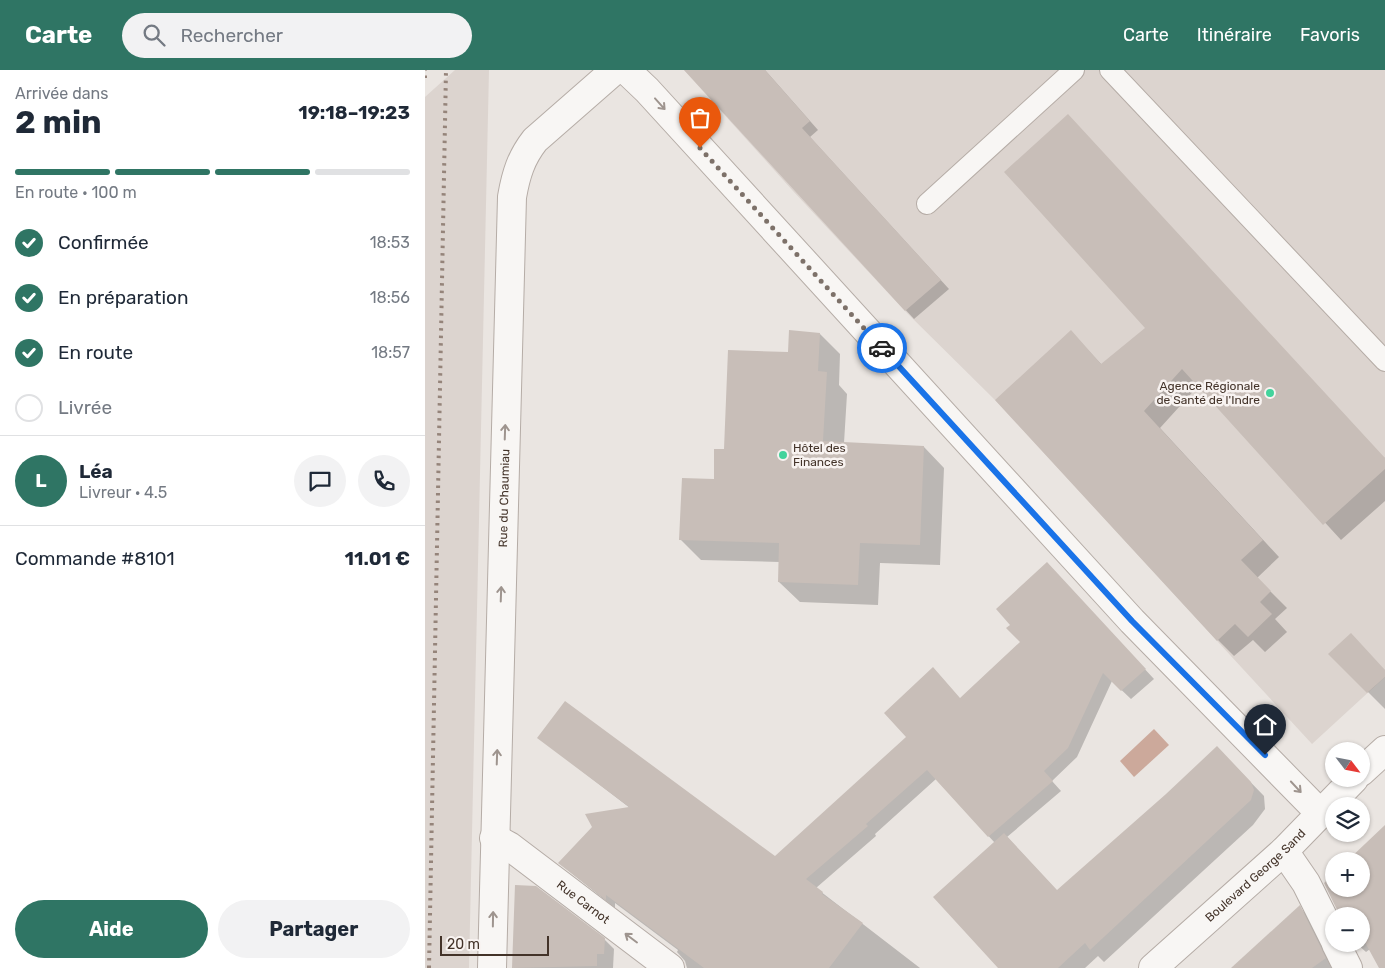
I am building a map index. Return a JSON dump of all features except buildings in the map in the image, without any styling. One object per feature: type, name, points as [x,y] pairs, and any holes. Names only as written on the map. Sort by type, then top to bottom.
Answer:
[{"type":"street","name":"Rue du Chaumiau","points":[[492,968],[512,197],[517,169],[525,153],[535,140],[615,70]]},
{"type":"street","points":[[626,70],[654,97],[1132,621],[1320,813]]},
{"type":"street","points":[[1370,764],[1385,750]]},
{"type":"street","name":"Boulevard George Sand","points":[[1153,968],[1284,851],[1345,788]]},
{"type":"street","name":"Rue Carnot","points":[[494,838],[509,846],[670,968]]},
{"type":"street","points":[[1284,851],[1305,883],[1325,922]]},
{"type":"street","points":[[1340,952],[1349,968]]},
{"type":"lane","points":[[927,204],[1074,70]]},
{"type":"lane","points":[[1110,70],[1385,361]]},
{"type":"shaded area","points":[[455,70],[489,70],[469,968],[425,968],[425,97]]},
{"type":"shaded area","points":[[684,70],[1385,70],[1385,677],[1312,744],[995,400],[905,311],[793,191]]},
{"type":"shaded area","points":[[1154,729],[1169,745],[1134,777],[1120,761]]},
{"type":"railway","points":[[425,70],[425,78]]},
{"type":"railway","points":[[429,968],[446,70]]},
{"type":"way so far","points":[[700,148],[882,348]]},
{"type":"place","name":"Agence Régionale de Santé de l'Indre","points":[[1270,393]]},
{"type":"place","name":"Hôtel des Finances","points":[[783,455]]},
{"type":"route","points":[[882,348],[1132,621],[1265,755]]}]
